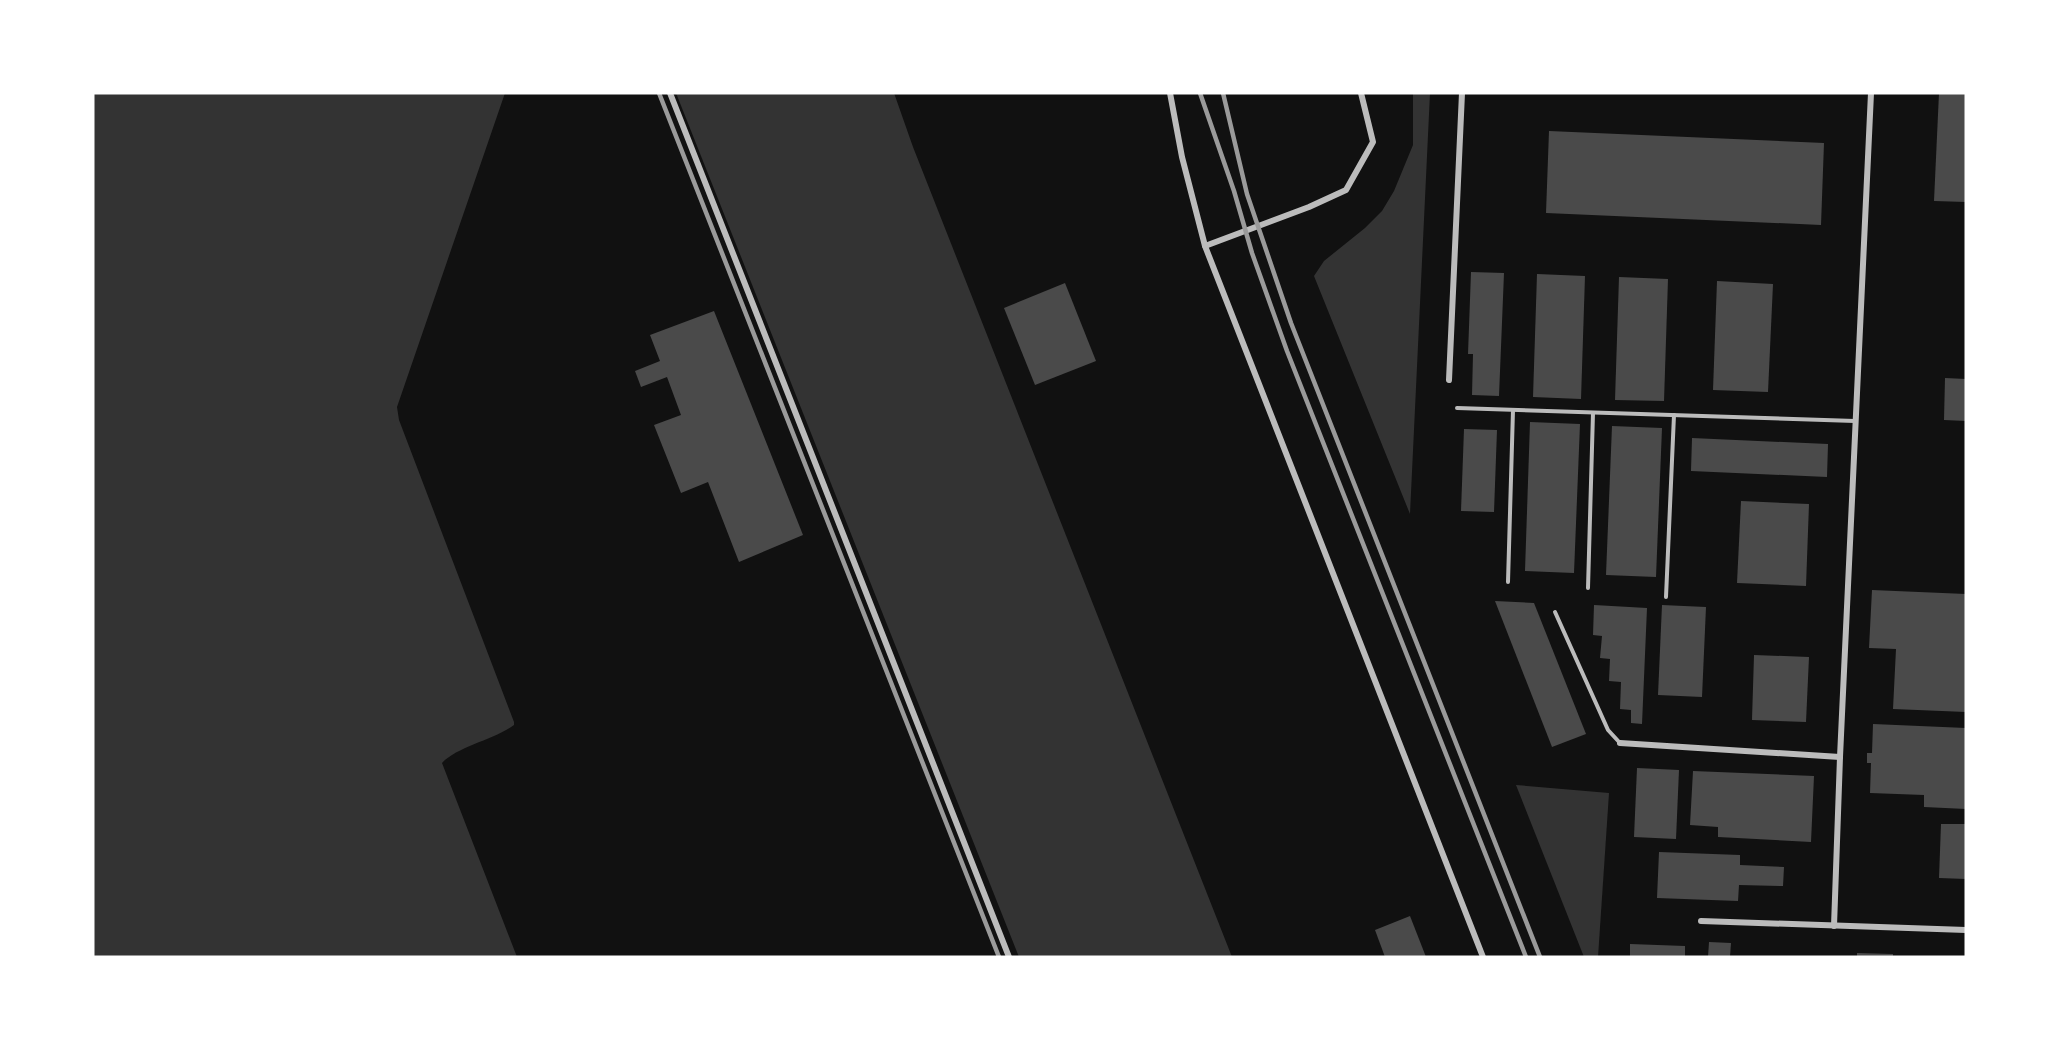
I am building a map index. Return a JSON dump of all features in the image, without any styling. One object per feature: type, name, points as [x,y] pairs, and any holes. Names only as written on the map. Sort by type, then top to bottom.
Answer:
[{"type":"street","points":[[670,93],[1010,957]]},
{"type":"street","points":[[1170,93],[1182,157],[1205,246],[1483,957]]},
{"type":"street","points":[[1205,246],[1309,207],[1347,190],[1373,142],[1361,93]]},
{"type":"street","points":[[1449,380],[1462,93]]},
{"type":"street","points":[[1834,926],[1871,93]]},
{"type":"street","points":[[1620,743],[1840,757]]},
{"type":"street","points":[[1701,921],[1966,930]]},
{"type":"lane","points":[[1457,408],[1856,421]]},
{"type":"lane","points":[[1508,582],[1513,410]]},
{"type":"lane","points":[[1588,588],[1593,413]]},
{"type":"lane","points":[[1666,597],[1674,415]]},
{"type":"lane","points":[[1555,612],[1608,730],[1620,743]]},
{"type":"shaded area","points":[[93,93],[505,93],[397,407],[399,420],[514,722],[514,725],[506,730],[457,752],[442,763],[517,957],[93,957]]},
{"type":"shaded area","points":[[676,93],[894,93],[913,147],[1232,957],[1019,957]]},
{"type":"shaded area","points":[[1413,93],[1430,93],[1410,514],[1314,276],[1324,261],[1382,211],[1394,191],[1413,145]]},
{"type":"shaded area","points":[[1516,785],[1609,793],[1598,957],[1584,957]]},
{"type":"building","points":[[1939,93],[1966,93],[1966,202],[1934,201]]},
{"type":"building","points":[[1549,131],[1824,143],[1821,225],[1546,213]]},
{"type":"building","points":[[1471,272],[1504,273],[1499,396],[1472,395],[1473,354],[1468,354]]},
{"type":"building","points":[[1537,274],[1585,276],[1581,399],[1533,397]]},
{"type":"building","points":[[1619,277],[1668,279],[1664,401],[1615,400]]},
{"type":"building","points":[[1717,281],[1773,284],[1768,392],[1713,390]]},
{"type":"building","points":[[1065,283],[1096,361],[1035,385],[1004,308]]},
{"type":"building","points":[[714,311],[803,535],[739,562],[708,482],[681,493],[654,425],[681,415],[667,377],[641,387],[635,371],[660,361],[650,335]]},
{"type":"building","points":[[1945,378],[1966,379],[1966,421],[1944,420]]},
{"type":"building","points":[[1530,422],[1580,424],[1574,573],[1525,571]]},
{"type":"building","points":[[1612,426],[1662,428],[1656,577],[1606,575]]},
{"type":"building","points":[[1464,429],[1497,430],[1494,512],[1461,511]]},
{"type":"building","points":[[1692,438],[1828,444],[1827,477],[1691,471]]},
{"type":"building","points":[[1741,501],[1809,504],[1806,586],[1737,583]]},
{"type":"building","points":[[1872,590],[1966,594],[1966,712],[1893,709],[1896,649],[1869,648]]},
{"type":"building","points":[[1495,601],[1534,603],[1586,734],[1552,747]]},
{"type":"building","points":[[1594,605],[1647,608],[1642,724],[1631,723],[1631,710],[1620,709],[1621,682],[1609,681],[1610,659],[1600,658],[1602,636],[1593,635]]},
{"type":"building","points":[[1662,605],[1706,607],[1702,697],[1658,695]]},
{"type":"building","points":[[1754,655],[1809,657],[1806,722],[1752,720]]},
{"type":"building","points":[[1873,724],[1966,728],[1966,809],[1924,807],[1924,795],[1870,793],[1871,763],[1867,763],[1867,753],[1872,753]]},
{"type":"building","points":[[1637,768],[1679,770],[1676,839],[1634,837]]},
{"type":"building","points":[[1693,771],[1814,776],[1811,842],[1718,837],[1718,827],[1690,825]]},
{"type":"building","points":[[1941,824],[1966,824],[1966,879],[1939,878]]},
{"type":"building","points":[[1659,852],[1740,855],[1740,865],[1784,867],[1783,886],[1739,885],[1738,901],[1657,898]]},
{"type":"building","points":[[1410,916],[1426,957],[1385,957],[1375,930]]},
{"type":"building","points":[[1709,942],[1731,943],[1730,957],[1708,957]]},
{"type":"building","points":[[1630,944],[1685,946],[1685,957],[1630,957]]},
{"type":"building","points":[[1857,953],[1893,954],[1893,957],[1857,957]]},
{"type":"railway","points":[[659,93],[999,957]]},
{"type":"railway","points":[[1200,93],[1234,191],[1252,253],[1287,351],[1526,957]]},
{"type":"railway","points":[[1223,93],[1247,194],[1291,323],[1540,957]]}]
